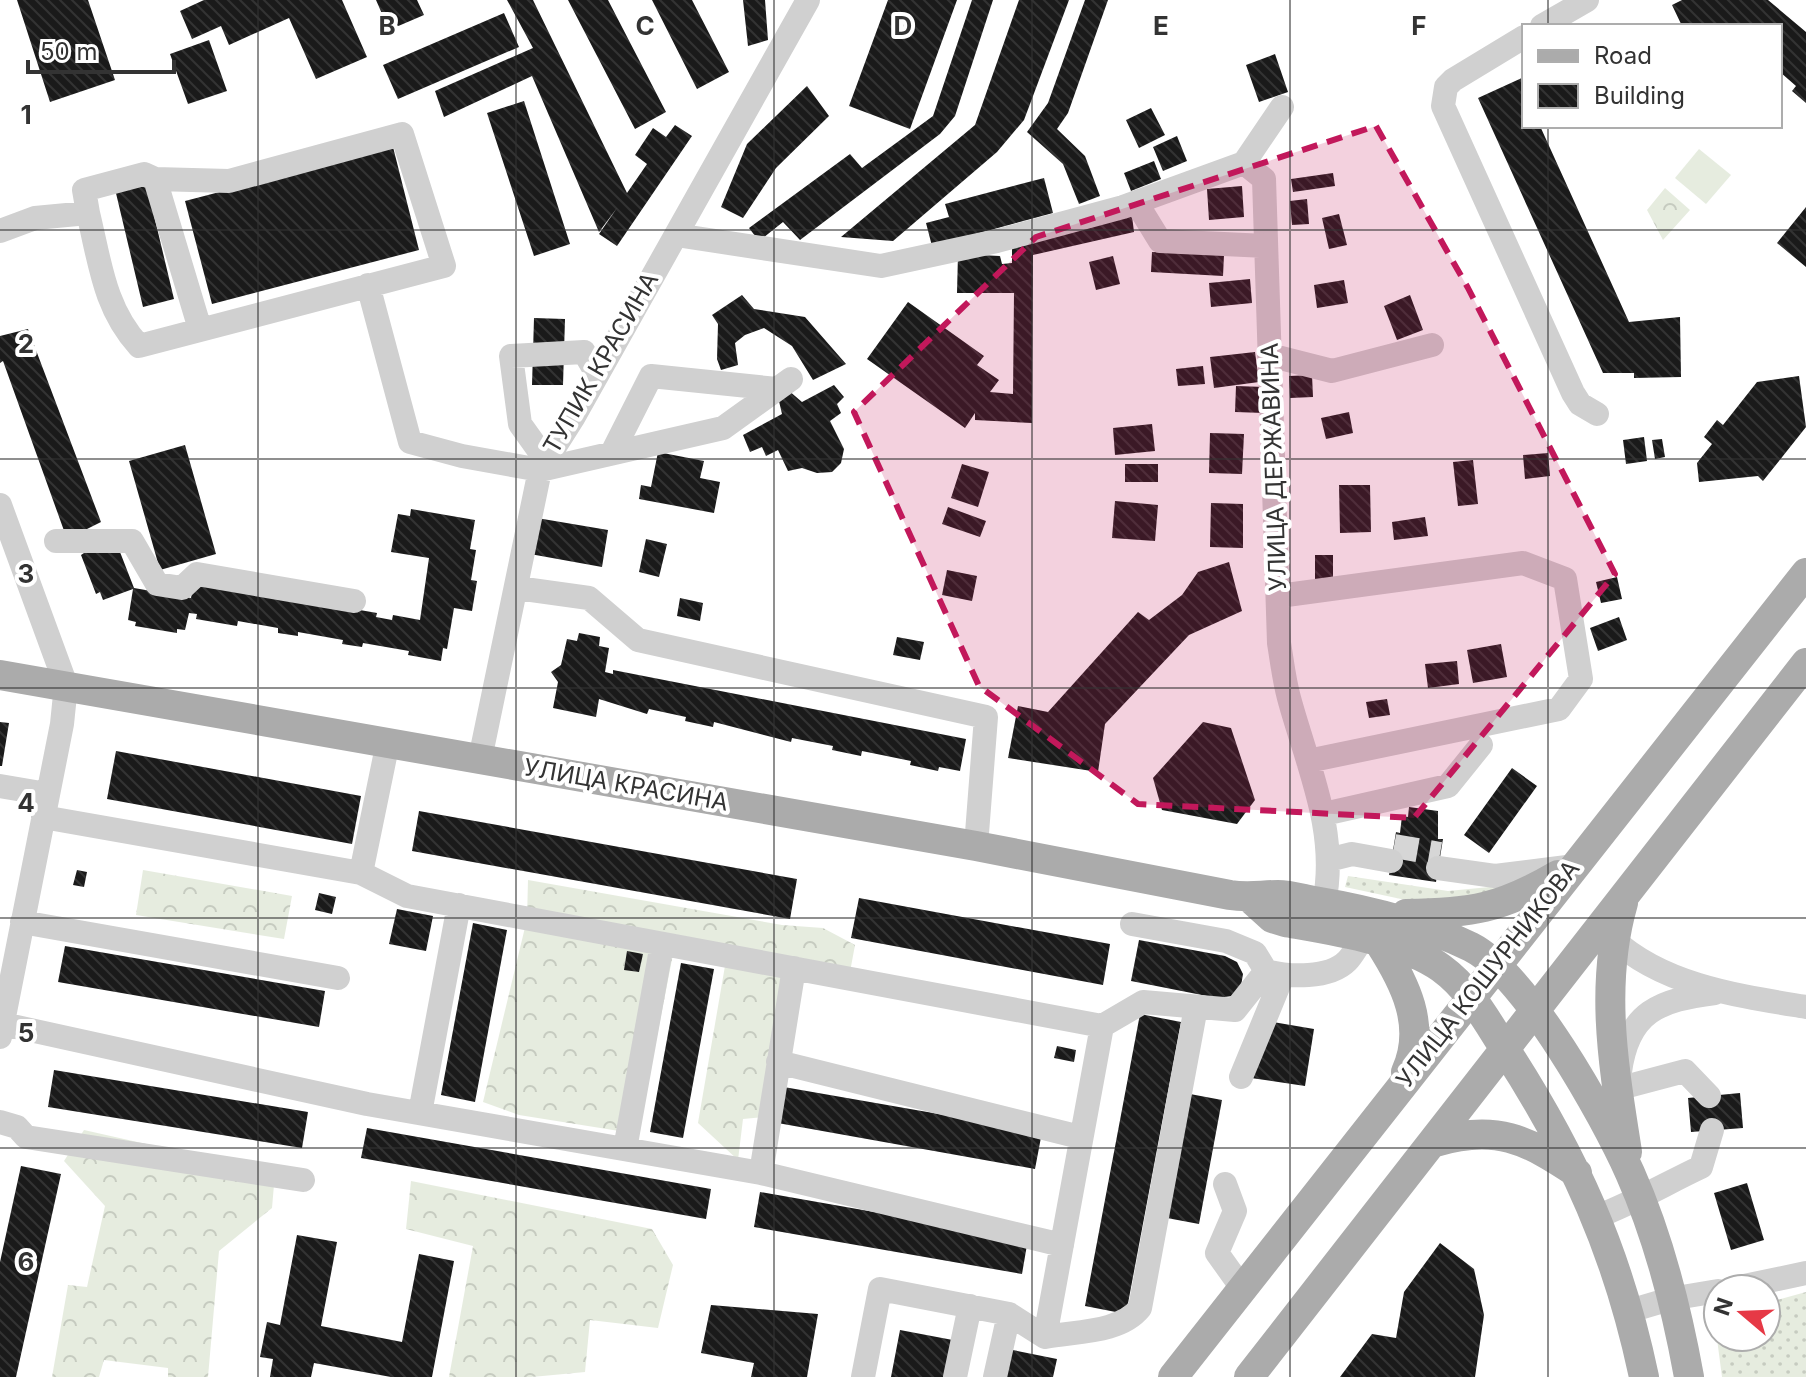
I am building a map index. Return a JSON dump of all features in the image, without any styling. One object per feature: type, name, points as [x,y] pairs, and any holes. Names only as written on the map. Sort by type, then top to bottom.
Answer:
[{"type":"main road","name":"УЛИЦА КОШУРНИКОВА","points":[[1173,1377],[1806,573]]},
{"type":"main road","points":[[1252,1376],[1806,663]]},
{"type":"main road","name":"УЛИЦА КРАСИНА","points":[[0,675],[976,846],[1251,899],[1279,895],[1324,903],[1373,933],[1440,967],[1470,996],[1546,1111],[1580,1175],[1596,1217],[1644,1377]]},
{"type":"main road","points":[[1398,1089],[1414,1054],[1414,1011],[1400,975],[1373,933],[1469,913],[1519,898],[1573,866]]},
{"type":"main road","points":[[1627,890],[1613,939],[1610,1042],[1634,1188],[1670,1299],[1689,1377]]},
{"type":"main road","name":"УЛИЦА КРАСИНА","points":[[1251,899],[1272,918],[1373,933],[1436,933],[1496,963]]},
{"type":"main road","points":[[1496,963],[1536,1010],[1634,1188]]},
{"type":"main road","points":[[1435,1142],[1468,1132],[1510,1135],[1549,1154],[1580,1175]]},
{"type":"street","name":"ТУПИК КРАСИНА","points":[[480,759],[542,464],[808,0]]},
{"type":"street","points":[[1545,24],[1587,0]]},
{"type":"street","points":[[1522,38],[1453,80],[1446,87],[1443,106],[1573,393],[1580,404],[1597,414]]},
{"type":"street","points":[[676,235],[881,266],[997,241],[1130,205],[1244,163],[1282,107]]},
{"type":"street","points":[[402,134],[444,266],[139,346],[119,324],[112,308],[88,213],[84,190],[144,174],[155,179],[229,181],[402,134]]},
{"type":"street","name":"УЛИЦА ДЕРЖАВИНА","points":[[1244,163],[1264,179],[1279,643],[1288,695],[1324,814],[1328,860],[1324,903]]},
{"type":"street","points":[[155,179],[200,329]]},
{"type":"street","points":[[1130,205],[1160,241],[1266,246]]},
{"type":"street","points":[[1,227],[35,218],[88,213]]},
{"type":"street","points":[[368,285],[410,442],[462,456],[542,464],[612,453],[723,428],[784,384],[651,376],[612,453]]},
{"type":"street","points":[[1269,355],[1332,371],[1432,345]]},
{"type":"street","points":[[542,464],[520,424],[512,371],[595,370]]},
{"type":"street","points":[[0,505],[66,685],[1,1031],[420,1113],[761,1173],[1062,1245]]},
{"type":"street","points":[[56,541],[132,541],[157,584],[182,588],[197,574],[354,601]]},
{"type":"street","points":[[1279,596],[1523,563],[1565,579],[1581,679],[1559,709],[1308,761]]},
{"type":"street","points":[[517,588],[589,598],[638,640],[986,717],[976,846]]},
{"type":"street","points":[[361,873],[388,742]]},
{"type":"street","points":[[1324,814],[1448,786],[1481,745]]},
{"type":"street","points":[[0,786],[45,805],[361,873],[407,896],[1102,1026],[1143,1002],[1235,1010],[1275,973]]},
{"type":"street","points":[[1328,860],[1352,854],[1365,842],[1392,853]]},
{"type":"street","points":[[1439,861],[1471,874],[1495,876],[1573,866]]},
{"type":"street","points":[[420,1113],[459,905]]},
{"type":"street","points":[[22,922],[338,978]]},
{"type":"street","points":[[1132,924],[1226,941],[1255,953],[1275,973],[1311,974],[1345,963],[1373,933]]},
{"type":"street","points":[[1613,939],[1642,960],[1721,992],[1806,1007]]},
{"type":"street","points":[[625,1149],[662,944]]},
{"type":"street","points":[[761,1173],[794,968]]},
{"type":"street","points":[[1241,1077],[1275,973]]},
{"type":"street","points":[[1709,1096],[1685,1071],[1617,1089],[1622,1052],[1630,1034],[1654,1008],[1674,998],[1721,992]]},
{"type":"street","points":[[863,1377],[880,1289],[1009,1314],[1045,1337],[1116,1325],[1132,1318],[1140,1308],[1196,1007]]},
{"type":"street","points":[[1045,1337],[1102,1026]]},
{"type":"street","points":[[778,1062],[1080,1137]]},
{"type":"street","points":[[0,1122],[17,1127],[26,1137],[303,1180]]},
{"type":"street","points":[[1596,1217],[1634,1188],[1661,1184],[1701,1167],[1712,1130]]},
{"type":"street","points":[[1225,1184],[1235,1211],[1217,1253],[1242,1288]]},
{"type":"street","points":[[1782,1278],[1806,1273]]},
{"type":"street","points":[[1626,1312],[1702,1294]]},
{"type":"street","points":[[955,1377],[970,1306]]},
{"type":"street","points":[[995,1377],[1009,1314]]},
{"type":"highlighted area","points":[[1376,126],[1468,288],[1615,574],[1414,818],[1138,804],[979,686],[854,412],[1036,237]]},
{"type":"green space","points":[[1699,149],[1731,175],[1706,204],[1675,178]]},
{"type":"green space","points":[[1665,188],[1690,210],[1663,240],[1647,210]]},
{"type":"green space","points":[[143,870],[292,896],[284,939],[136,915]]},
{"type":"green space","points":[[1348,876],[1448,891],[1500,886],[1494,892],[1415,902],[1345,887]]},
{"type":"green space","points":[[528,880],[782,925],[823,928],[855,945],[850,972],[802,979],[764,1117],[743,1119],[738,1160],[698,1123],[726,960],[674,949],[638,1134],[519,1115],[483,1102],[527,919]]},
{"type":"green space","points":[[84,1130],[275,1173],[272,1208],[219,1251],[208,1377],[168,1377],[168,1368],[104,1360],[99,1377],[52,1377],[68,1285],[87,1287],[105,1206],[64,1161]]},
{"type":"green space","points":[[411,1181],[652,1229],[673,1265],[658,1328],[590,1320],[585,1372],[532,1377],[449,1377],[473,1246],[406,1229]]},
{"type":"green space","points":[[1806,1292],[1806,1377],[1722,1377],[1719,1353],[1782,1353],[1782,1299]]},
{"type":"building","points":[[17,0],[88,0],[115,80],[50,102]]},
{"type":"building","points":[[204,0],[342,0],[367,57],[316,79],[289,18],[229,45],[221,26],[192,39],[180,11]]},
{"type":"building","points":[[376,0],[417,0],[424,15],[389,30]]},
{"type":"building","points":[[507,0],[533,0],[627,193],[647,164],[635,155],[653,128],[666,137],[675,125],[692,136],[617,246],[599,234],[617,208],[599,232],[532,76],[444,117],[435,91],[533,48]]},
{"type":"building","points":[[568,0],[608,0],[666,112],[635,129]]},
{"type":"building","points":[[652,0],[692,0],[729,72],[697,89]]},
{"type":"building","points":[[743,0],[765,0],[768,40],[748,46]]},
{"type":"building","points":[[888,0],[957,0],[910,129],[849,106]]},
{"type":"building","points":[[972,0],[993,0],[955,116],[940,134],[800,240],[783,222],[759,241],[749,228],[850,154],[862,168],[933,116]]},
{"type":"building","points":[[1019,0],[1069,0],[1024,120],[997,152],[893,241],[841,237],[975,125]]},
{"type":"building","points":[[1085,0],[1108,0],[1068,113],[1057,129],[1085,156],[1100,196],[1079,204],[1063,164],[1027,132],[1048,103]]},
{"type":"building","points":[[1682,0],[1768,0],[1806,32],[1806,103],[1792,91],[1796,86],[1782,74],[1782,24],[1681,24],[1672,5]]},
{"type":"building","points":[[504,13],[519,47],[398,99],[383,65]]},
{"type":"building","points":[[209,40],[227,91],[188,104],[170,54]]},
{"type":"building","points":[[1275,54],[1288,92],[1259,102],[1246,65]]},
{"type":"building","points":[[1522,78],[1522,128],[1541,128],[1629,322],[1680,317],[1681,377],[1634,378],[1634,373],[1603,373],[1478,98]]},
{"type":"building","points":[[807,86],[829,116],[776,168],[743,218],[721,207],[747,144]]},
{"type":"building","points":[[524,101],[570,244],[534,256],[487,113]]},
{"type":"building","points":[[1151,108],[1165,135],[1139,148],[1126,120]]},
{"type":"building","points":[[1177,136],[1187,161],[1163,171],[1153,147]]},
{"type":"building","points":[[393,147],[419,250],[212,304],[185,201]]},
{"type":"building","points":[[1154,161],[1161,179],[1131,191],[1124,173]]},
{"type":"building","points":[[1333,173],[1335,186],[1293,192],[1291,179]]},
{"type":"building","points":[[1044,178],[1053,213],[932,246],[926,223],[949,217],[945,204]]},
{"type":"building","points":[[146,182],[174,299],[143,307],[115,189]]},
{"type":"building","points":[[1242,186],[1244,217],[1209,220],[1207,189]]},
{"type":"building","points":[[1307,199],[1309,224],[1292,225],[1290,201]]},
{"type":"building","points":[[1806,207],[1806,267],[1777,243]]},
{"type":"building","points":[[1339,214],[1347,245],[1329,249],[1322,218]]},
{"type":"building","points":[[1132,216],[1134,232],[1033,255],[1032,423],[975,420],[975,413],[965,428],[867,359],[908,302],[984,356],[977,365],[999,380],[990,392],[1013,394],[1014,293],[957,293],[958,254],[1000,256],[1002,264],[1012,263],[1012,243]]},
{"type":"building","points":[[1152,252],[1224,255],[1223,276],[1151,272]]},
{"type":"building","points":[[1113,256],[1120,284],[1096,290],[1089,262]]},
{"type":"building","points":[[1250,279],[1252,303],[1211,307],[1209,283]]},
{"type":"building","points":[[1344,280],[1348,303],[1317,308],[1314,285]]},
{"type":"building","points":[[742,295],[754,309],[805,317],[846,364],[813,380],[792,346],[764,328],[745,335],[735,343],[738,365],[721,370],[717,359],[718,324],[712,315]]},
{"type":"building","points":[[1410,295],[1423,330],[1397,340],[1384,306]]},
{"type":"building","points":[[534,318],[565,319],[563,385],[532,385]]},
{"type":"building","points":[[28,329],[101,522],[67,539],[3,361],[0,363],[0,336]]},
{"type":"building","points":[[1255,352],[1259,382],[1214,388],[1210,357]]},
{"type":"building","points":[[1203,366],[1205,384],[1178,386],[1176,369]]},
{"type":"building","points":[[1312,375],[1313,397],[1290,398],[1289,376]]},
{"type":"building","points":[[1799,376],[1806,427],[1763,481],[1758,476],[1699,482],[1697,463],[1712,444],[1704,437],[1717,420],[1723,425],[1757,382]]},
{"type":"building","points":[[834,385],[844,397],[837,404],[841,413],[830,421],[844,449],[841,463],[832,472],[817,473],[802,468],[788,471],[778,450],[766,456],[762,447],[750,452],[743,435],[782,414],[778,397],[788,390],[802,402]]},
{"type":"building","points":[[1236,386],[1265,387],[1264,413],[1235,412]]},
{"type":"building","points":[[1349,412],[1353,433],[1326,439],[1321,418]]},
{"type":"building","points":[[1152,424],[1155,451],[1115,455],[1113,428]]},
{"type":"building","points":[[1210,433],[1244,434],[1242,474],[1209,473]]},
{"type":"building","points":[[1644,437],[1647,461],[1626,464],[1623,440]]},
{"type":"building","points":[[1662,439],[1665,457],[1655,459],[1652,440]]},
{"type":"building","points":[[185,445],[216,554],[160,570],[129,461]]},
{"type":"building","points":[[658,452],[704,461],[700,478],[720,482],[714,513],[639,499],[641,485],[651,487]]},
{"type":"building","points":[[1548,453],[1550,476],[1525,479],[1523,455]]},
{"type":"building","points":[[1473,460],[1478,504],[1458,506],[1453,462]]},
{"type":"building","points":[[962,464],[989,472],[978,507],[951,498]]},
{"type":"building","points":[[1125,464],[1158,464],[1158,482],[1125,482]]},
{"type":"building","points":[[1339,485],[1370,485],[1371,532],[1340,533]]},
{"type":"building","points":[[1115,501],[1158,505],[1155,541],[1112,538]]},
{"type":"building","points":[[1211,503],[1243,504],[1243,548],[1210,547]]},
{"type":"building","points":[[948,507],[986,521],[980,537],[942,524]]},
{"type":"building","points":[[411,509],[475,520],[470,549],[476,550],[471,580],[477,581],[472,611],[454,608],[447,649],[443,648],[441,661],[408,655],[409,651],[363,643],[362,647],[342,644],[343,640],[298,632],[298,636],[278,633],[278,628],[238,621],[237,626],[196,619],[197,614],[189,613],[185,630],[177,629],[177,633],[135,626],[136,622],[128,620],[133,589],[103,600],[100,592],[96,594],[81,555],[113,534],[134,588],[191,598],[194,581],[377,613],[376,617],[392,620],[393,615],[420,620],[429,558],[391,552],[398,514],[410,516]]},
{"type":"building","points":[[1425,517],[1428,536],[1394,540],[1392,522]]},
{"type":"building","points":[[537,518],[608,530],[602,567],[530,554]]},
{"type":"building","points":[[646,539],[667,544],[659,577],[639,572]]},
{"type":"building","points":[[1315,555],[1333,555],[1333,579],[1315,579]]},
{"type":"building","points":[[1229,562],[1242,611],[1189,635],[1105,724],[1098,772],[1008,758],[1018,706],[1048,712],[1138,612],[1149,620],[1182,595],[1198,572]]},
{"type":"building","points":[[947,570],[977,576],[972,601],[942,595]]},
{"type":"building","points":[[1617,577],[1622,599],[1601,603],[1596,582]]},
{"type":"building","points":[[680,598],[703,603],[700,621],[677,616]]},
{"type":"building","points":[[1619,617],[1627,640],[1598,651],[1590,628]]},
{"type":"building","points":[[579,633],[600,637],[599,646],[609,648],[605,672],[613,674],[613,670],[966,739],[960,771],[939,767],[938,771],[910,765],[911,761],[862,751],[861,756],[832,750],[833,746],[792,738],[791,742],[714,722],[713,727],[649,709],[647,714],[599,699],[596,717],[553,708],[558,682],[551,672],[561,665],[567,639],[577,641]]},
{"type":"building","points":[[897,637],[924,642],[920,660],[893,655]]},
{"type":"building","points":[[1501,644],[1507,677],[1473,683],[1467,650]]},
{"type":"building","points":[[1457,661],[1459,684],[1428,688],[1425,664]]},
{"type":"building","points":[[1387,699],[1390,715],[1369,718],[1366,702]]},
{"type":"building","points":[[0,722],[9,723],[2,766],[0,766]]},
{"type":"building","points":[[1203,722],[1231,728],[1255,800],[1237,824],[1162,810],[1153,778]]},
{"type":"building","points":[[116,751],[361,796],[352,844],[107,799]]},
{"type":"building","points":[[1512,768],[1537,786],[1489,853],[1464,835]]},
{"type":"building","points":[[1409,807],[1438,811],[1438,839],[1443,839],[1436,882],[1389,875],[1396,832],[1400,833],[1402,816],[1408,817]]},
{"type":"building","points":[[419,811],[797,879],[790,919],[412,851]]},
{"type":"building","points":[[77,870],[87,872],[84,887],[73,885]]},
{"type":"building","points":[[319,893],[336,897],[332,914],[315,910]]},
{"type":"building","points":[[859,898],[1110,944],[1103,985],[851,938]]},
{"type":"building","points":[[397,909],[433,916],[426,951],[389,944]]},
{"type":"building","points":[[473,923],[507,930],[475,1102],[441,1095]]},
{"type":"building","points":[[1139,940],[1225,956],[1237,962],[1243,974],[1241,986],[1232,996],[1217,998],[1131,981]]},
{"type":"building","points":[[65,946],[325,991],[319,1027],[58,982]]},
{"type":"building","points":[[627,951],[643,954],[639,972],[624,970]]},
{"type":"building","points":[[681,963],[714,969],[683,1138],[650,1132]]},
{"type":"building","points":[[1140,1014],[1181,1022],[1126,1314],[1085,1306]]},
{"type":"building","points":[[1261,1020],[1314,1029],[1305,1086],[1251,1078]]},
{"type":"building","points":[[1057,1046],[1076,1050],[1074,1062],[1054,1058]]},
{"type":"building","points":[[54,1070],[308,1112],[302,1148],[48,1107]]},
{"type":"building","points":[[778,1086],[1042,1132],[1035,1169],[772,1122]]},
{"type":"building","points":[[1740,1093],[1743,1128],[1691,1132],[1688,1098]]},
{"type":"building","points":[[1190,1094],[1222,1100],[1199,1224],[1167,1218]]},
{"type":"building","points":[[367,1128],[711,1189],[706,1219],[361,1158]]},
{"type":"building","points":[[21,1166],[61,1174],[16,1377],[0,1377],[0,1262]]},
{"type":"building","points":[[1747,1183],[1764,1240],[1731,1250],[1714,1193]]},
{"type":"building","points":[[760,1192],[1028,1239],[1022,1274],[754,1227]]},
{"type":"building","points":[[297,1235],[337,1242],[321,1326],[402,1342],[419,1254],[454,1261],[432,1377],[391,1377],[314,1363],[311,1377],[270,1377],[273,1359],[260,1357],[267,1322],[280,1325]]},
{"type":"building","points":[[1440,1243],[1474,1269],[1484,1315],[1475,1377],[1340,1377],[1372,1334],[1396,1338],[1404,1292]]},
{"type":"building","points":[[711,1305],[818,1314],[807,1377],[751,1377],[754,1363],[701,1353]]},
{"type":"building","points":[[900,1330],[958,1341],[951,1377],[891,1377]]},
{"type":"building","points":[[1008,1349],[1057,1359],[1053,1377],[1002,1377]]},
{"type":"tunnel","points":[[1394,846],[1440,854]]}]
